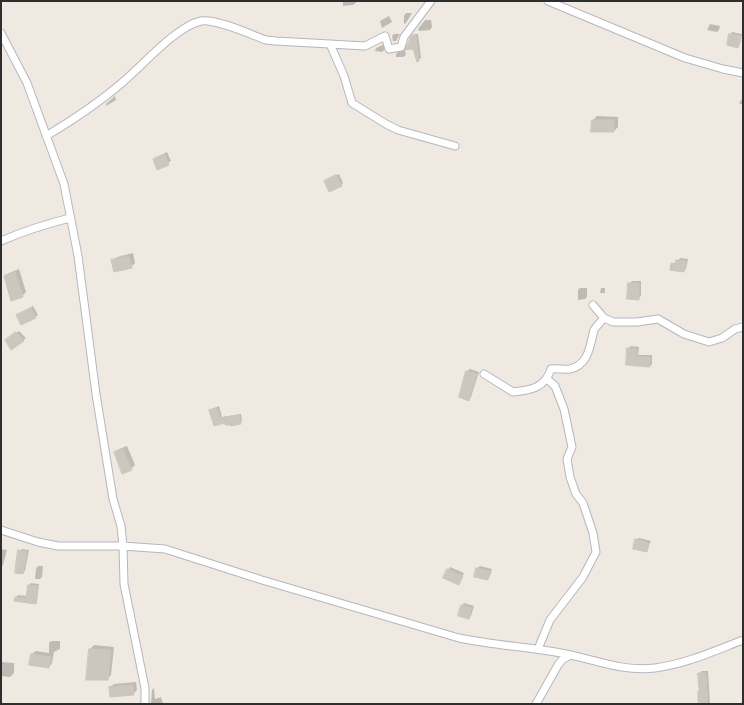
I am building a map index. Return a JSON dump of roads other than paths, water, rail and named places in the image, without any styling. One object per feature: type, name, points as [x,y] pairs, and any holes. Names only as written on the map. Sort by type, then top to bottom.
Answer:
[{"type":"street","points":[[46,136],[124,82],[164,43],[201,21],[212,21],[266,40],[365,46],[385,36],[387,48],[401,47],[404,37],[431,1]]},
{"type":"street","points":[[548,1],[685,58],[723,69],[743,72]]},
{"type":"street","points":[[1,33],[27,83],[64,184],[78,256],[96,394],[113,499],[121,526],[124,584],[145,688],[144,704]]},
{"type":"street","points":[[330,44],[344,76],[352,103],[398,130],[456,146]]},
{"type":"street","points":[[1,241],[26,233],[35,227],[70,218]]},
{"type":"street","points":[[593,305],[604,318],[613,322],[658,319],[684,334],[710,342],[743,327]]},
{"type":"street","points":[[484,374],[513,392],[537,387],[548,379],[551,369],[569,370],[579,366],[590,349],[595,328],[604,318]]},
{"type":"street","points":[[538,649],[550,620],[583,577],[596,552],[582,503],[576,494],[570,477],[567,459],[572,447],[564,409],[555,386],[548,379]]},
{"type":"street","points":[[1,530],[38,542],[58,546],[165,548],[262,580],[450,635],[483,643],[538,649],[570,655],[631,670],[677,664],[710,654],[743,640]]},
{"type":"street","points":[[536,704],[558,665],[570,655]]}]
